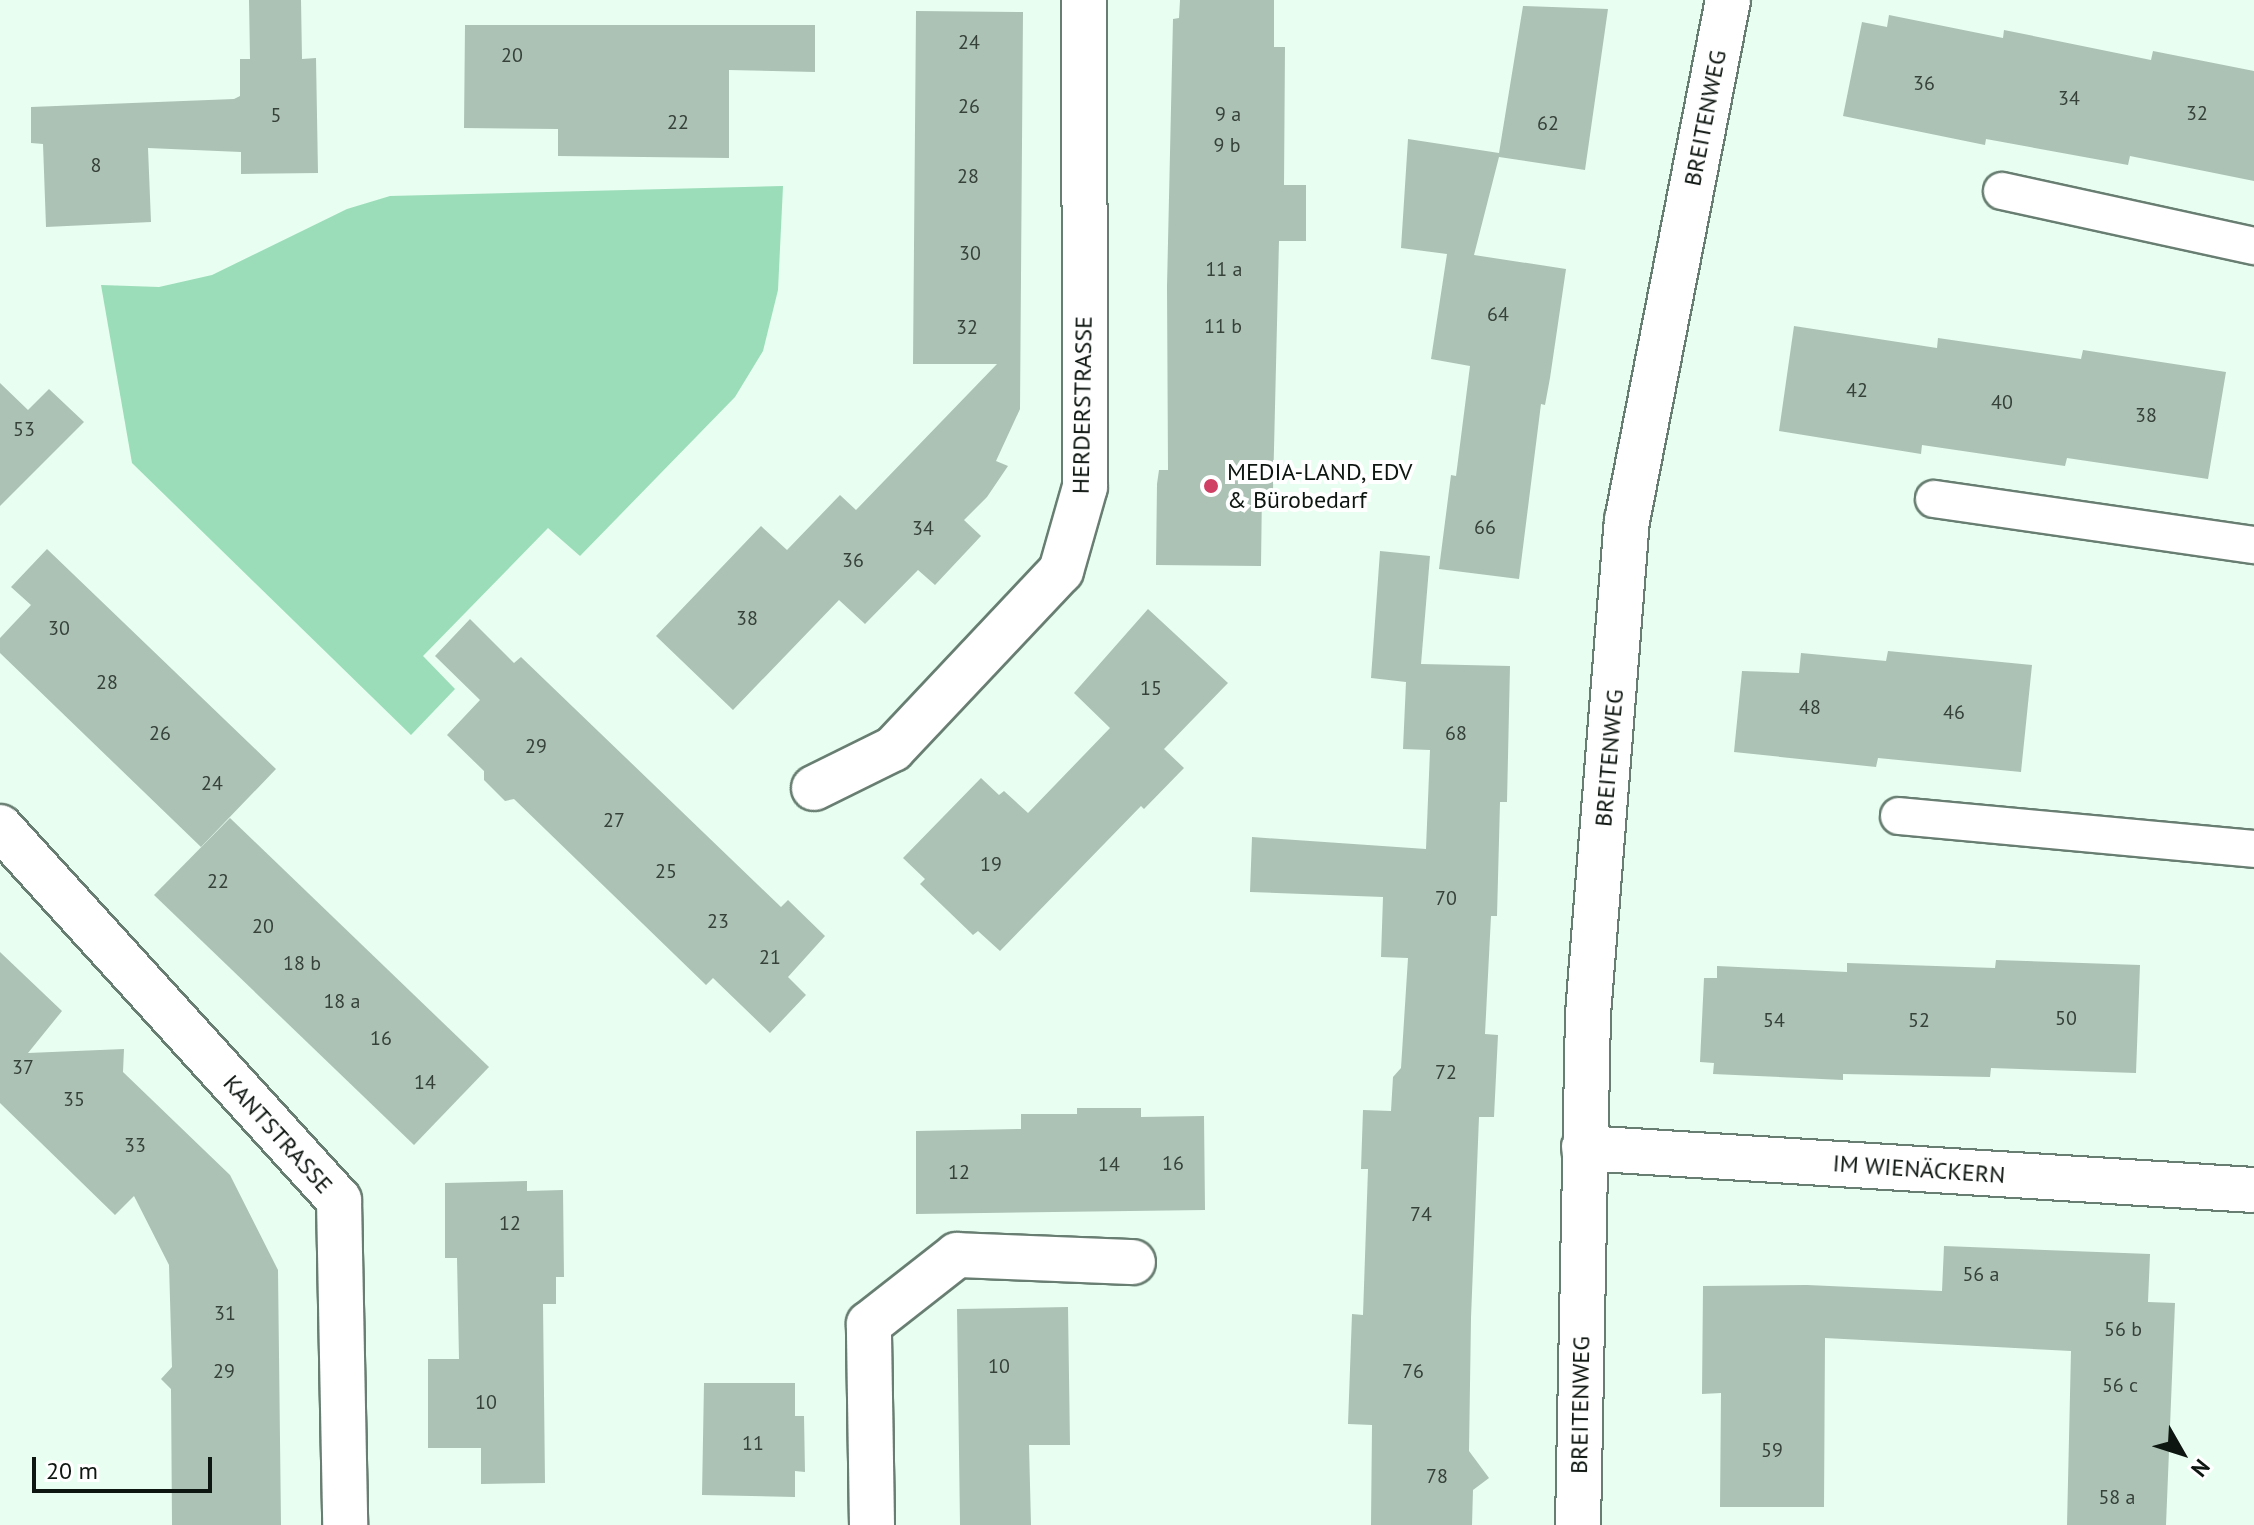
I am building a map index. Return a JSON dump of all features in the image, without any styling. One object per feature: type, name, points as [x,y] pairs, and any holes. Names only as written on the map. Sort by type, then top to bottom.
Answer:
[{"type":"street","name":"HERDERSTRASSE","points":[[814,788],[893,749],[1061,571],[1085,487],[1084,0]]},
{"type":"street","name":"BREITENWEG","points":[[1578,1525],[1588,1014],[1627,521],[1728,0]]},
{"type":"street","name":"KANTSTRASSE","points":[[0,827],[339,1200],[345,1525]]},
{"type":"street","name":"IM WIENÄCKERN","points":[[1584,1148],[2254,1190]]},
{"type":"street","points":[[872,1525],[869,1324],[957,1255],[1133,1262]]},
{"type":"lane","points":[[2002,191],[2254,246]]},
{"type":"lane","points":[[1934,499],[2254,545]]},
{"type":"lane","points":[[1899,816],[2254,849]]},
{"type":"green space","points":[[783,186],[778,290],[763,351],[735,397],[580,556],[548,528],[423,656],[455,689],[411,735],[132,463],[101,285],[159,287],[212,275],[347,209],[390,196]]},
{"type":"building","points":[[249,0],[301,0],[302,59],[316,58],[318,173],[241,174],[241,152],[148,148],[151,222],[46,227],[43,144],[31,143],[31,107],[234,99],[240,96],[240,59],[250,59]]},
{"type":"building","points":[[1180,0],[1274,0],[1274,47],[1285,47],[1284,185],[1306,185],[1306,241],[1279,241],[1273,490],[1262,490],[1261,566],[1156,565],[1157,484],[1159,470],[1168,470],[1167,287],[1173,19],[1179,18]]},
{"type":"building","points":[[1523,6],[1608,9],[1585,170],[1499,157],[1474,255],[1566,269],[1545,405],[1541,404],[1519,579],[1439,569],[1451,475],[1456,476],[1470,366],[1431,359],[1447,254],[1401,248],[1408,139],[1499,153]]},
{"type":"building","points":[[916,11],[1023,12],[1020,409],[996,461],[1008,466],[987,497],[964,520],[981,536],[935,585],[918,570],[865,624],[839,600],[733,710],[656,636],[761,526],[787,550],[840,495],[856,510],[997,364],[913,364]]},
{"type":"building","points":[[1889,15],[2003,38],[2004,30],[2151,60],[2153,51],[2254,71],[2254,181],[2130,156],[2128,165],[1986,139],[1985,145],[1843,116],[1862,22],[1887,27]]},
{"type":"building","points":[[465,25],[815,25],[815,72],[729,70],[729,158],[558,156],[558,129],[464,128]]},
{"type":"building","points":[[1794,326],[1937,348],[1938,338],[2081,359],[2083,350],[2226,372],[2208,479],[2067,458],[2065,466],[1922,445],[1921,454],[1779,431]]},
{"type":"building","points":[[0,383],[28,410],[49,389],[84,422],[0,506]]},
{"type":"building","points":[[47,549],[276,769],[201,847],[0,653],[0,638],[31,605],[11,587]]},
{"type":"building","points":[[1380,551],[1430,556],[1421,664],[1510,666],[1507,802],[1500,802],[1497,916],[1491,916],[1485,1034],[1498,1035],[1494,1117],[1479,1117],[1471,1318],[1469,1451],[1489,1478],[1473,1490],[1472,1525],[1371,1525],[1372,1425],[1348,1424],[1352,1314],[1363,1315],[1368,1169],[1361,1169],[1363,1110],[1391,1111],[1393,1077],[1401,1068],[1408,958],[1381,957],[1383,897],[1250,892],[1252,837],[1426,849],[1430,750],[1403,749],[1406,682],[1371,678]]},
{"type":"building","points":[[1148,609],[1228,683],[1164,749],[1184,768],[1144,809],[1141,806],[1000,951],[978,931],[973,935],[920,884],[925,879],[903,858],[981,778],[999,795],[1004,791],[1028,813],[1110,728],[1074,693]]},
{"type":"building","points":[[470,619],[514,663],[521,657],[781,907],[788,900],[825,936],[788,977],[806,995],[770,1033],[713,978],[706,985],[514,799],[505,801],[484,780],[484,771],[447,735],[480,700],[435,656]]},
{"type":"building","points":[[1888,651],[2032,665],[2021,772],[1878,758],[1876,767],[1734,752],[1742,671],[1799,673],[1801,653],[1886,661]]},
{"type":"building","points":[[230,818],[489,1067],[414,1145],[154,895]]},
{"type":"building","points":[[0,952],[62,1011],[28,1053],[124,1049],[123,1072],[230,1175],[278,1270],[281,1525],[172,1525],[171,1389],[161,1379],[172,1367],[169,1265],[134,1196],[115,1215],[0,1103]]},
{"type":"building","points":[[1996,960],[2140,965],[2136,1073],[1991,1068],[1990,1077],[1843,1074],[1843,1080],[1713,1074],[1714,1063],[1700,1062],[1704,978],[1717,978],[1717,966],[1847,972],[1847,963],[1995,968]]},
{"type":"building","points":[[1077,1108],[1141,1108],[1141,1117],[1204,1116],[1205,1210],[916,1214],[916,1131],[1021,1129],[1021,1114],[1077,1114]]},
{"type":"building","points":[[527,1181],[527,1191],[563,1190],[564,1277],[556,1277],[556,1304],[543,1304],[545,1483],[481,1484],[481,1448],[428,1448],[428,1359],[459,1359],[457,1258],[445,1258],[445,1183]]},
{"type":"building","points":[[1944,1246],[2150,1254],[2148,1302],[2175,1303],[2166,1525],[2067,1525],[2071,1351],[1825,1338],[1824,1507],[1720,1507],[1721,1393],[1702,1394],[1703,1286],[1807,1285],[1942,1291]]},
{"type":"building","points":[[1068,1307],[1070,1445],[1029,1445],[1031,1525],[960,1525],[957,1309]]},
{"type":"building","points":[[704,1383],[795,1383],[795,1416],[804,1416],[805,1472],[795,1471],[795,1497],[702,1495]]},
{"type":"place","name":"MEDIA-LAND, EDV & Bürobedarf","points":[[1211,486]]}]
